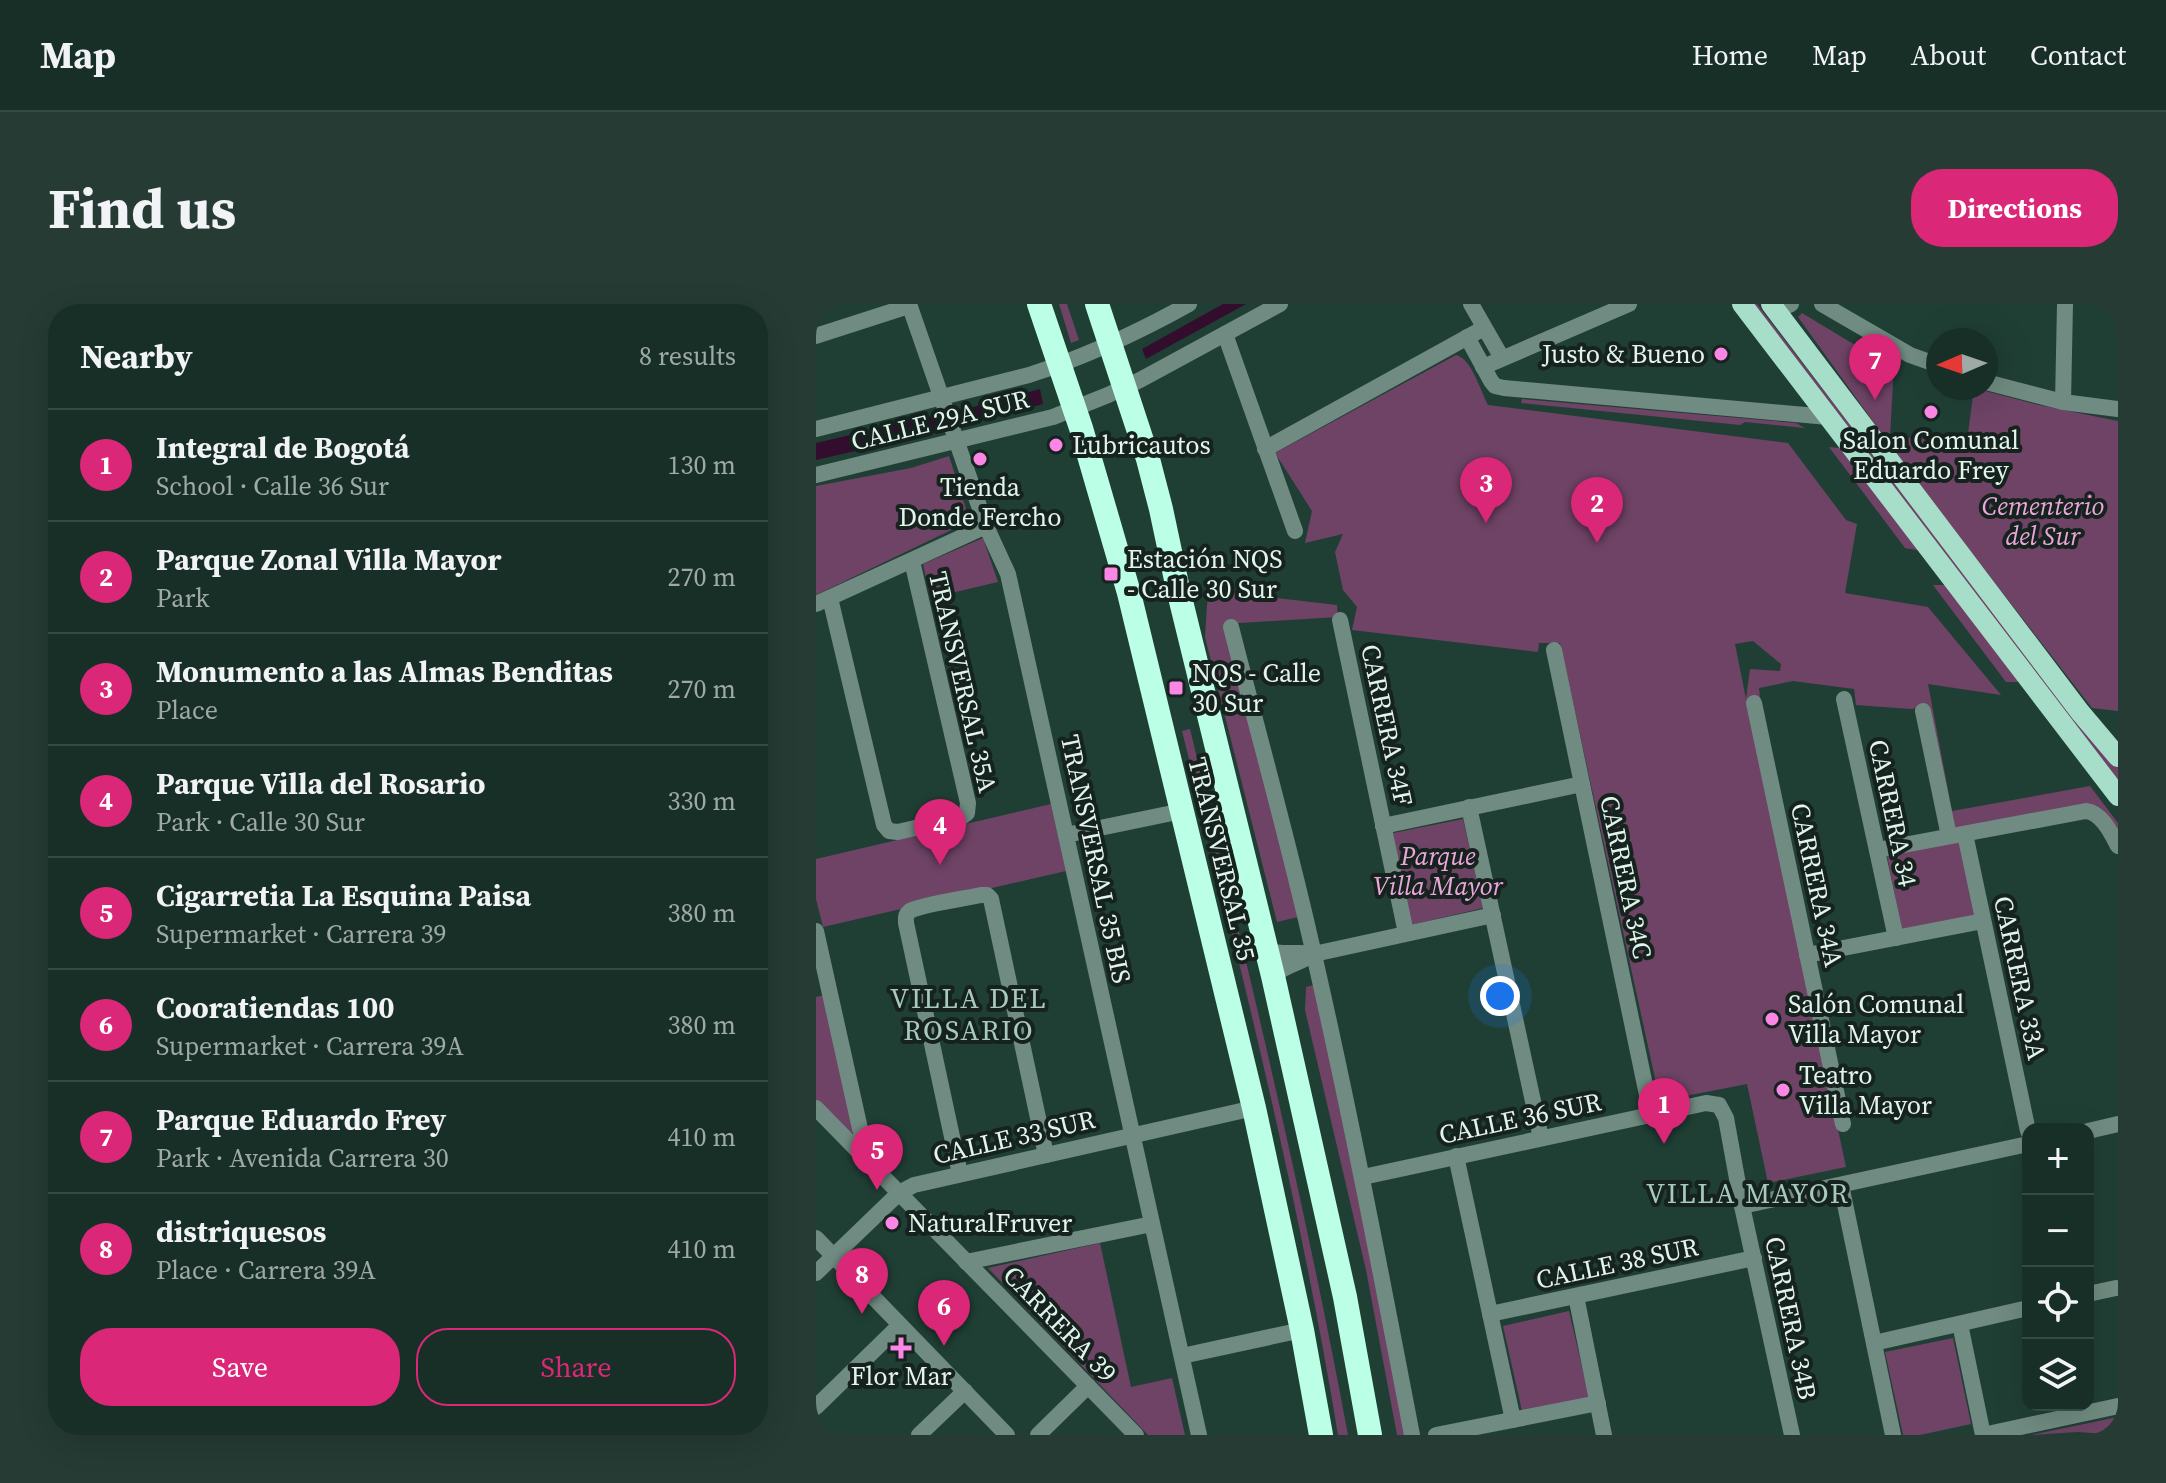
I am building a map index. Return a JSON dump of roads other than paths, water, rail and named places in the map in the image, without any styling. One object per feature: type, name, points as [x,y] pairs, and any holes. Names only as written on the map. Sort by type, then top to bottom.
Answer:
[{"type":"highway","name":"TRANSVERSAL 35","points":[[1039,304],[1075,409],[1129,593],[1254,1108],[1302,1330],[1321,1435]]},
{"type":"highway","name":"TRANSVERSAL 35","points":[[1097,304],[1161,509],[1273,976],[1345,1297],[1370,1435]]},
{"type":"main road","points":[[1742,304],[2118,796]]},
{"type":"main road","points":[[1779,306],[2080,712],[2118,757]]},
{"type":"main road","points":[[2080,712],[2118,735]]},
{"type":"street","name":"CALLE 29A SUR","points":[[816,429],[943,403],[1059,365],[1140,331],[1189,304]]},
{"type":"street","name":"CALLE 29A SUR","points":[[816,475],[954,435],[1053,417],[1075,409],[1280,304]]},
{"type":"street","points":[[1471,304],[1502,358]]},
{"type":"street","points":[[1822,304],[1910,355],[1926,361]]},
{"type":"street","points":[[2063,402],[2065,304]]},
{"type":"street","points":[[816,336],[909,305]]},
{"type":"street","name":"TRANSVERSAL 35 BIS","points":[[909,305],[986,526],[1008,574],[1199,1435]]},
{"type":"street","points":[[1483,367],[1618,306]]},
{"type":"street","points":[[1265,449],[1484,328]]},
{"type":"street","points":[[1225,334],[1295,531]]},
{"type":"street","points":[[1467,337],[1491,381],[1495,386],[1504,388],[1828,417]]},
{"type":"street","points":[[1998,385],[2063,402],[2118,409]]},
{"type":"street","points":[[823,601],[986,526]]},
{"type":"street","name":"TRANSVERSAL 35A","points":[[823,601],[884,825],[889,831],[898,832],[954,820],[967,813],[968,803],[912,561]]},
{"type":"street","name":"CARRERA 34F","points":[[1340,620],[1406,933]]},
{"type":"street","points":[[1231,627],[1314,954],[1363,1177],[1412,1435]]},
{"type":"street","name":"CARRERA 34C","points":[[1554,650],[1651,1114]]},
{"type":"street","name":"CARRERA 34","points":[[1844,699],[1896,938]]},
{"type":"street","name":"CARRERA 34A","points":[[1754,703],[1843,1124]]},
{"type":"street","name":"CARRERA 33A","points":[[1923,711],[1983,921],[2026,1123]]},
{"type":"street","points":[[1383,826],[1582,784]]},
{"type":"street","points":[[1469,807],[1541,1138]]},
{"type":"street","points":[[1066,835],[1182,811]]},
{"type":"street","points":[[1877,850],[2079,812],[2093,812],[2099,817],[2118,846]]},
{"type":"street","points":[[960,1174],[906,916],[911,911],[981,895],[991,899],[1046,1155]]},
{"type":"street","points":[[1273,976],[1279,970],[1314,954],[1493,915]]},
{"type":"street","points":[[1807,955],[1983,921]]},
{"type":"street","points":[[816,931],[867,1161]]},
{"type":"street","points":[[1267,950],[1314,954]]},
{"type":"street","name":"CALLE 36 SUR","points":[[1363,1177],[1706,1103],[1719,1105],[1726,1118]]},
{"type":"street","name":"CARRERA 39","points":[[816,1108],[1136,1435]]},
{"type":"street","name":"CALLE 33 SUR","points":[[816,1273],[899,1193],[914,1185],[1254,1108]]},
{"type":"street","name":"CARRERA 34B","points":[[1726,1118],[1792,1435]]},
{"type":"street","points":[[2094,1130],[2118,1124]]},
{"type":"street","points":[[1742,1206],[2022,1145]]},
{"type":"street","points":[[1456,1156],[1513,1420]]},
{"type":"street","points":[[1841,1185],[1893,1435]]},
{"type":"street","points":[[966,1262],[1152,1224]]},
{"type":"street","points":[[816,1238],[1007,1435]]},
{"type":"street","name":"CALLE 38 SUR","points":[[1490,1314],[1754,1258]]},
{"type":"street","points":[[2094,1293],[2116,1288]]},
{"type":"street","points":[[1576,1296],[1604,1435]]},
{"type":"street","points":[[1874,1343],[2022,1309]]},
{"type":"street","points":[[1960,1324],[1983,1435],[2118,1406]]},
{"type":"street","points":[[816,1407],[900,1325]]},
{"type":"street","points":[[1182,1356],[1302,1330]]},
{"type":"street","points":[[1038,1435],[1088,1386]]},
{"type":"street","points":[[919,1435],[965,1391]]},
{"type":"street","points":[[1436,1435],[1598,1403]]},
{"type":"place","name":"Justo & Bueno","points":[[1721,354]]},
{"type":"place","name":"Parque Eduardo Frey","points":[[1875,400]]},
{"type":"place","name":"Salon Comunal Eduardo Frey","points":[[1931,412]]},
{"type":"place","name":"Lubricautos","points":[[1056,445]]},
{"type":"place","name":"Tienda Donde Fercho","points":[[980,459]]},
{"type":"place","name":"Monumento a las Almas Benditas","points":[[1486,523]]},
{"type":"place","name":"Parque Zonal Villa Mayor","points":[[1597,543]]},
{"type":"place","name":"Estación NQS - Calle 30 Sur","points":[[1111,574]]},
{"type":"place","name":"NQS - Calle 30 Sur","points":[[1176,688]]},
{"type":"place","name":"Parque Villa del Rosario","points":[[940,865]]},
{"type":"place","name":"Salón Comunal Villa Mayor","points":[[1772,1019]]},
{"type":"place","name":"Teatro Villa Mayor","points":[[1783,1090]]},
{"type":"place","name":"Integral de Bogotá","points":[[1664,1144]]},
{"type":"place","name":"Cigarretia La Esquina Paisa","points":[[877,1190]]},
{"type":"place","name":"NaturalFruver","points":[[892,1223]]},
{"type":"place","name":"distriquesos","points":[[862,1314]]},
{"type":"place","name":"Cooratiendas 100","points":[[944,1346]]},
{"type":"place","name":"Flor Mar","points":[[901,1348]]},
{"type":"district","name":"VILLA DEL ROSARIO","points":[[969,1014]]},
{"type":"district","name":"VILLA MAYOR","points":[[1748,1193]]},
{"type":"park label","name":"Cementerio del Sur","points":[[2043,521]]},
{"type":"park label","name":"Parque Villa Mayor","points":[[1438,871]]}]
